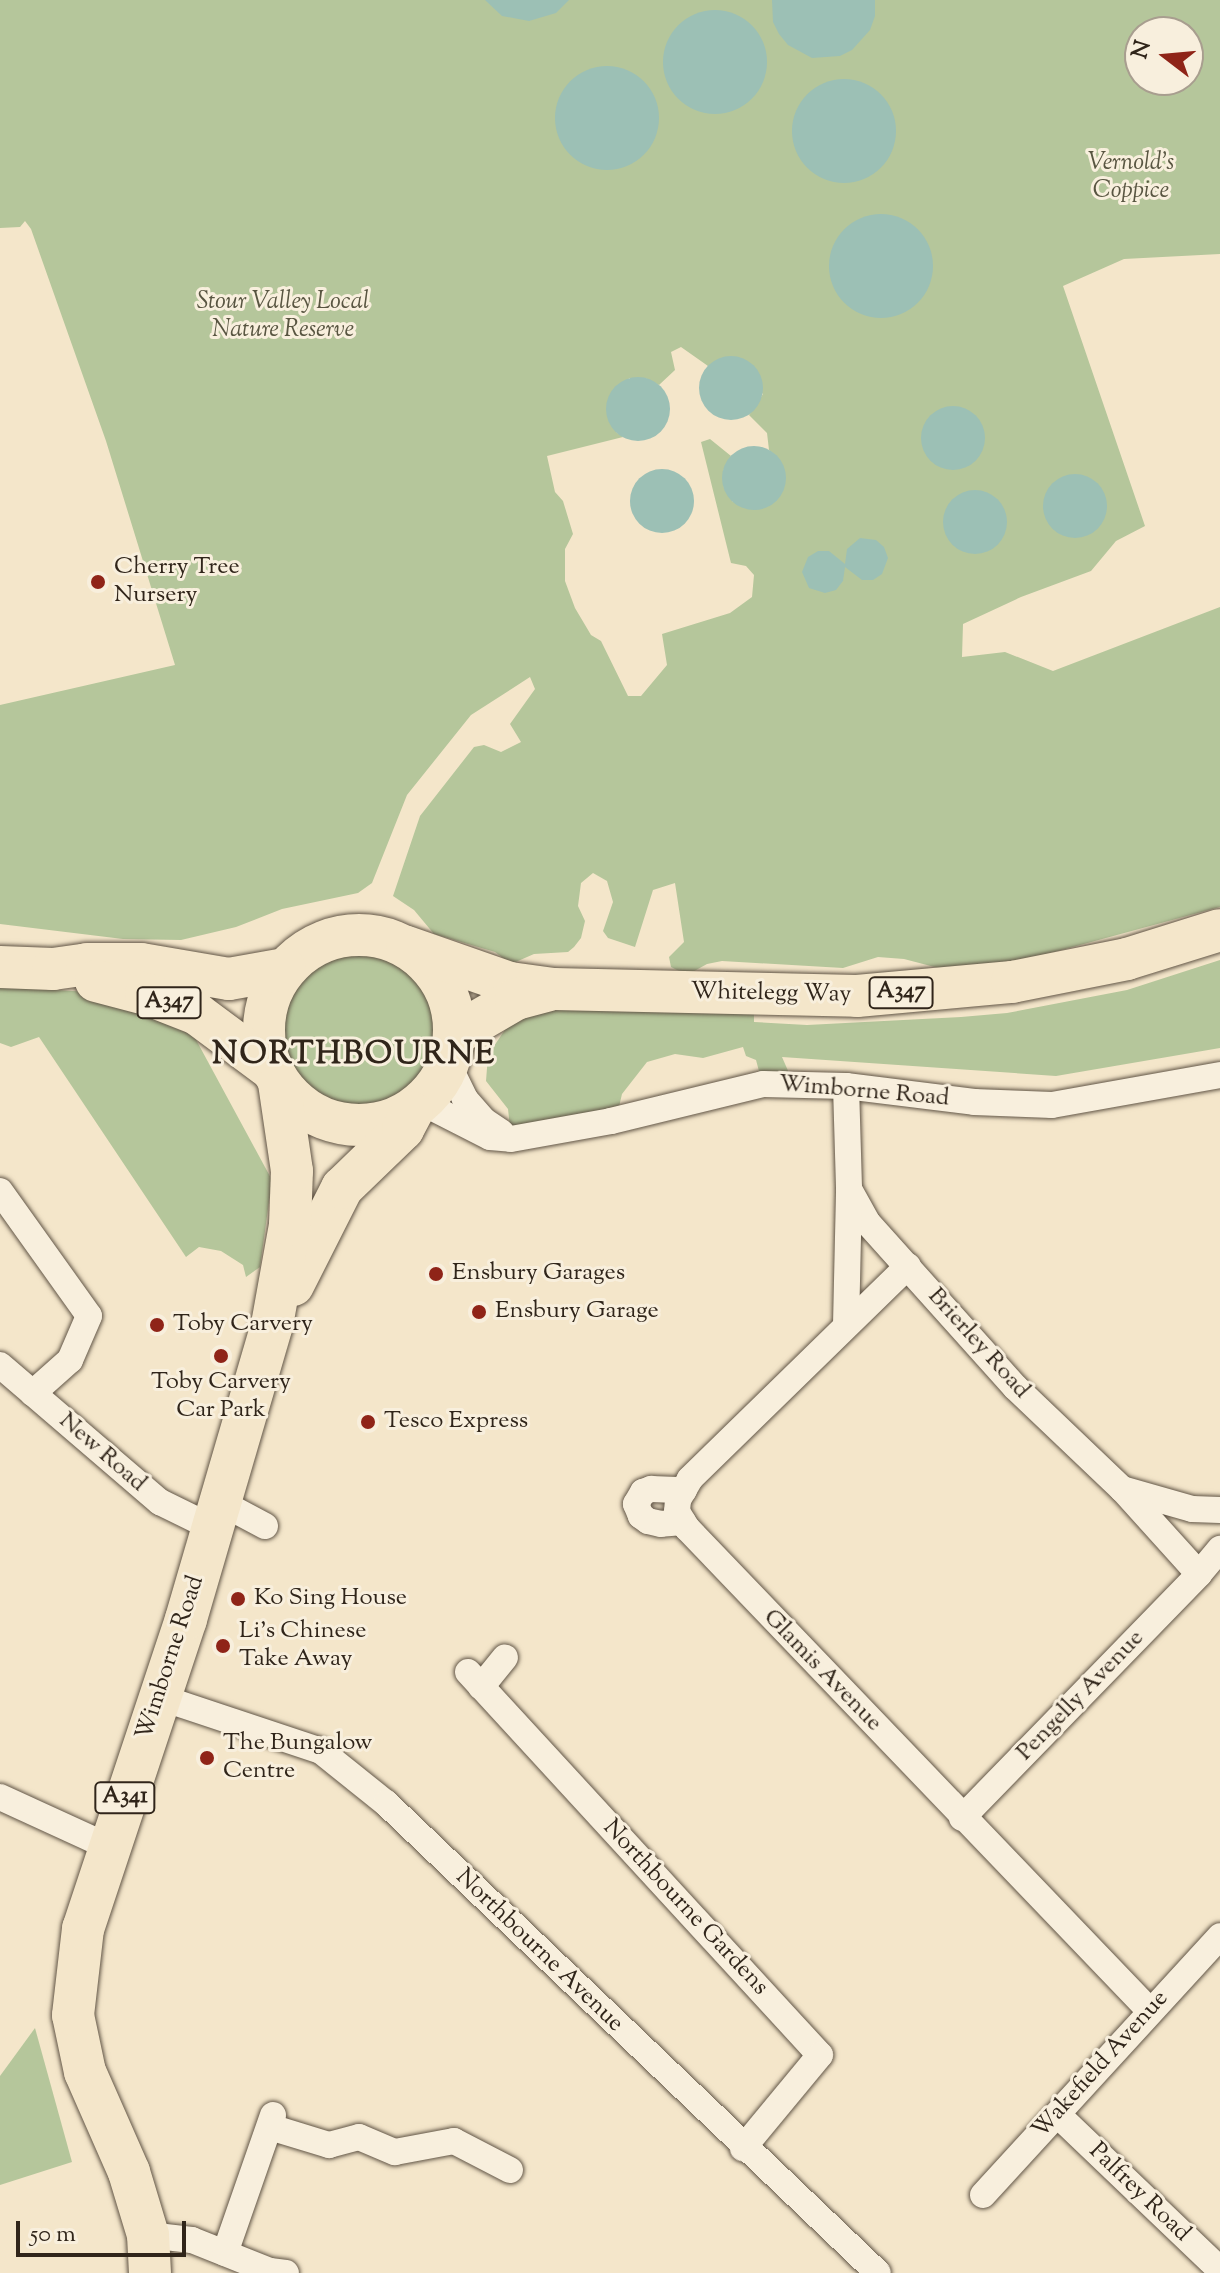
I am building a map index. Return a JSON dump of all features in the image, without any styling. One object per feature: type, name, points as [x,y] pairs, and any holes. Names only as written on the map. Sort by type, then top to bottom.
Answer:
[{"type":"main road","name":"Whitelegg Way","points":[[407,947],[510,983],[554,989],[857,996],[1012,982],[1112,962],[1220,930]]},
{"type":"main road","points":[[356,934],[382,937],[407,947],[428,963],[443,984],[452,1009],[451,1050],[418,1105],[374,1125],[342,1124],[311,1113],[275,1076],[264,1043],[264,1017],[271,991],[285,969],[305,951],[329,939],[356,934]]},
{"type":"main road","name":"A347","points":[[0,967],[53,969],[87,964],[141,964],[229,979],[285,969]]},
{"type":"main road","name":"A347","points":[[53,969],[146,994],[197,1014],[275,1076]]},
{"type":"main road","name":"Whitelegg Way","points":[[451,1050],[516,999],[554,989]]},
{"type":"main road","name":"Wimborne Road","points":[[149,2254],[129,2172],[85,2072],[73,2015],[83,1929],[217,1515],[272,1325],[290,1225],[292,1171],[275,1076]]},
{"type":"main road","name":"Wimborne Road","points":[[272,1325],[342,1188],[403,1129],[418,1105]]},
{"type":"street","points":[[451,1050],[465,1099],[483,1120],[511,1139]]},
{"type":"street","name":"Wimborne Road","points":[[418,1105],[490,1137],[511,1139],[611,1121],[763,1084],[846,1086],[974,1102],[1052,1105],[1220,1075]]},
{"type":"street","name":"Brierley Road","points":[[846,1086],[849,1189],[867,1222],[1015,1387],[1122,1489],[1192,1509],[1220,1510]]},
{"type":"street","points":[[846,1325],[849,1189]]},
{"type":"street","points":[[0,1191],[89,1316],[70,1360],[33,1393]]},
{"type":"street","points":[[684,1490],[651,1489],[643,1492],[636,1504],[641,1516],[661,1524],[683,1522],[677,1512],[684,1490],[908,1266]]},
{"type":"street","name":"New Road","points":[[0,1365],[160,1502],[217,1515]]},
{"type":"street","points":[[1122,1489],[1199,1574]]},
{"type":"street","points":[[217,1515],[265,1526]]},
{"type":"street","name":"Glamis Avenue","points":[[683,1522],[962,1818],[1149,2010]]},
{"type":"street","name":"Pengelly Avenue","points":[[962,1818],[1220,1549]]},
{"type":"street","name":"Northbourne Gardens","points":[[505,1657],[475,1680],[820,2055],[743,2148]]},
{"type":"street","name":"Northbourne Avenue","points":[[159,1697],[321,1751],[386,1803],[743,2148],[860,2267]]},
{"type":"street","points":[[0,1797],[109,1847]]},
{"type":"street","name":"Wakefield Avenue","points":[[983,2195],[1149,2010],[1220,1936]]},
{"type":"street","name":"Palfrey Road","points":[[1058,2115],[1220,2270]]},
{"type":"street","points":[[225,2253],[272,2121],[329,2145],[359,2137],[395,2152],[454,2141],[510,2170]]},
{"type":"street","points":[[149,2254],[192,2240],[286,2273]]},
{"type":"green space","points":[[0,0],[1220,0],[1220,254],[1124,259],[1063,286],[1145,526],[1116,541],[1091,571],[1021,597],[963,624],[962,657],[1005,652],[1053,671],[1220,607],[1220,907],[1036,957],[950,971],[904,959],[878,957],[843,968],[722,961],[707,964],[687,975],[671,967],[669,957],[684,942],[675,883],[653,890],[635,947],[608,938],[603,931],[613,902],[607,881],[593,873],[581,883],[578,906],[585,921],[581,938],[574,947],[568,952],[534,954],[511,964],[495,952],[434,934],[414,910],[393,896],[420,816],[474,747],[484,745],[501,752],[521,742],[510,724],[535,689],[530,677],[471,715],[407,795],[372,883],[358,893],[282,909],[236,927],[181,940],[123,939],[0,924],[0,705],[175,665],[106,441],[31,229],[25,221],[20,227],[0,228]],"holes":[[[681,347],[708,366],[723,358],[763,394],[749,415],[767,433],[769,450],[775,455],[733,502],[724,488],[723,471],[731,456],[710,439],[701,442],[731,563],[746,566],[754,575],[752,597],[730,613],[662,634],[667,665],[641,696],[628,696],[601,641],[591,635],[575,608],[565,581],[565,549],[573,534],[563,501],[555,492],[547,456],[623,437],[616,432],[629,378],[645,378],[659,385],[675,370],[671,352]]]},
{"type":"green space","points":[[358,953],[388,959],[414,976],[431,1002],[437,1032],[431,1062],[414,1088],[388,1105],[358,1111],[328,1105],[302,1088],[285,1062],[279,1032],[285,1002],[302,976],[328,959]]},
{"type":"green space","points":[[1220,960],[1220,1048],[1056,1076],[782,1057],[789,1073],[760,1075],[756,1060],[746,1056],[743,1047],[703,1058],[675,1054],[647,1062],[622,1094],[618,1111],[510,1127],[508,1109],[486,1081],[488,1055],[519,1009],[754,1014],[754,1022],[807,1025],[961,1017],[1007,1013],[1127,990]]},
{"type":"green space","points":[[0,987],[91,992],[194,1036],[272,1180],[260,1267],[246,1277],[243,1265],[221,1251],[199,1247],[186,1257],[39,1037],[11,1047],[0,1043]]},
{"type":"green space","points":[[35,2028],[72,2162],[0,2185],[0,2076]]},
{"type":"water","points":[[485,0],[569,0],[556,13],[529,21],[502,16]]},
{"type":"water","points":[[772,0],[875,0],[875,16],[870,30],[852,50],[840,56],[812,58],[788,45],[779,34],[773,22]]},
{"type":"water","points":[[715,10],[735,14],[752,25],[763,42],[767,62],[763,82],[752,99],[735,110],[715,114],[695,110],[678,99],[667,82],[663,62],[667,42],[678,25],[695,14]]},
{"type":"water","points":[[607,66],[627,70],[644,81],[655,98],[659,118],[655,138],[644,155],[627,166],[607,170],[587,166],[570,155],[559,138],[555,118],[559,98],[570,81],[587,70]]},
{"type":"water","points":[[844,79],[864,83],[881,94],[892,111],[896,131],[892,151],[881,168],[864,179],[844,183],[824,179],[807,168],[796,151],[792,131],[796,111],[807,94],[824,83]]},
{"type":"water","points":[[881,214],[901,218],[918,229],[929,246],[933,266],[929,286],[918,303],[901,314],[881,318],[861,314],[844,303],[833,286],[829,266],[833,246],[844,229],[861,218]]},
{"type":"water","points":[[731,356],[749,362],[757,370],[763,388],[757,406],[749,414],[731,420],[713,414],[705,406],[699,388],[705,370],[713,362]]},
{"type":"water","points":[[638,377],[656,383],[664,391],[670,409],[664,427],[656,435],[638,441],[620,435],[612,427],[606,409],[612,391],[620,383]]},
{"type":"water","points":[[953,406],[971,412],[979,420],[985,438],[979,456],[971,464],[953,470],[935,464],[927,456],[921,438],[927,420],[935,412]]},
{"type":"water","points":[[754,446],[772,452],[780,460],[786,478],[780,496],[772,504],[754,510],[736,504],[728,496],[722,478],[728,460],[736,452]]},
{"type":"water","points":[[662,469],[680,475],[688,483],[694,501],[688,519],[680,527],[662,533],[644,527],[636,519],[630,501],[636,483],[644,475]]},
{"type":"water","points":[[1075,474],[1093,480],[1101,488],[1107,506],[1101,524],[1093,532],[1075,538],[1057,532],[1049,524],[1043,506],[1049,488],[1057,480]]},
{"type":"water","points":[[975,490],[993,496],[1001,504],[1007,522],[1001,540],[993,548],[975,554],[957,548],[949,540],[943,522],[949,504],[957,496]]},
{"type":"water","points":[[860,538],[876,540],[884,547],[888,558],[882,574],[873,580],[862,580],[845,567],[843,581],[836,590],[825,593],[809,588],[802,572],[808,557],[818,551],[829,551],[845,564],[847,549]]},
{"type":"place","name":"Cherry Tree Nursery","points":[[98,582]]},
{"type":"place","name":"Ensbury Garages","points":[[436,1274]]},
{"type":"place","name":"Ensbury Garage","points":[[479,1312]]},
{"type":"place","name":"Toby Carvery","points":[[157,1325]]},
{"type":"place","name":"Toby Carvery Car Park","points":[[221,1356]]},
{"type":"place","name":"Tesco Express","points":[[368,1422]]},
{"type":"place","name":"Ko Sing House","points":[[238,1599]]},
{"type":"place","name":"Li's Chinese Take Away","points":[[223,1646]]},
{"type":"place","name":"The Bungalow Centre","points":[[207,1758]]},
{"type":"district","name":"NORTHBOURNE","points":[[354,1055]]},
{"type":"park label","name":"Vernold's Coppice","points":[[1131,178]]},
{"type":"park label","name":"Stour Valley Local Nature Reserve","points":[[283,317]]}]
